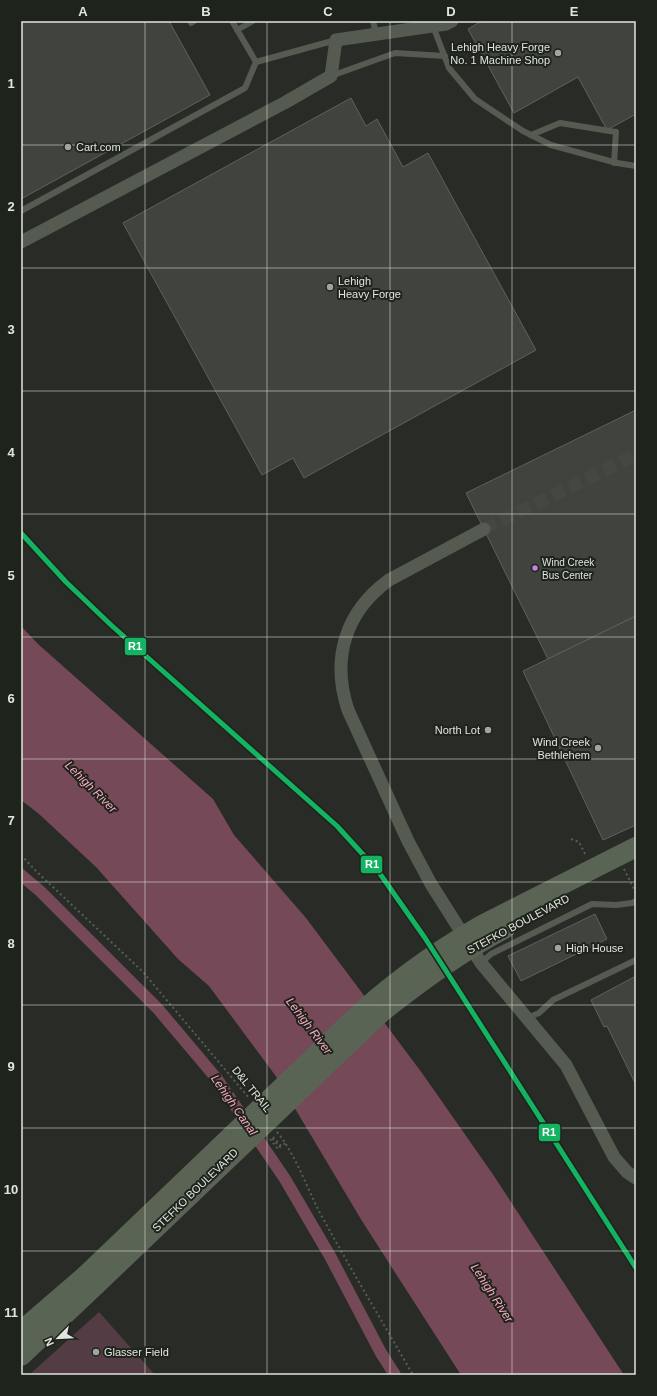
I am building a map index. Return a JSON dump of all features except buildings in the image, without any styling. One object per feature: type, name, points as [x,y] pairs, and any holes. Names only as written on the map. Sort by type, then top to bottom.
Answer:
[{"type":"main road","name":"STEFKO BOULEVARD","points":[[21,1356],[91,1280],[347,1025],[373,1001],[424,961],[482,925],[636,847]]},
{"type":"main road","name":"STEFKO BOULEVARD","points":[[21,1331],[91,1280],[357,1036],[403,996],[488,937],[636,863]]},
{"type":"street","points":[[21,242],[286,102],[331,76],[336,40],[446,24],[452,21]]},
{"type":"street","points":[[484,529],[415,565],[380,586],[366,600],[357,612],[344,638],[341,660],[341,682],[344,698],[348,710],[408,841],[431,884],[482,963],[566,1065],[614,1157],[627,1172],[636,1178]]},
{"type":"lane","points":[[190,21],[191,23],[194,21]]},
{"type":"lane","points":[[232,21],[256,62]]},
{"type":"lane","points":[[237,30],[253,21]]},
{"type":"lane","points":[[373,21],[376,34]]},
{"type":"lane","points":[[432,26],[449,68],[475,99],[530,135],[551,145],[614,163],[636,166]]},
{"type":"lane","points":[[256,62],[336,40]]},
{"type":"lane","points":[[331,76],[395,53],[445,56]]},
{"type":"lane","points":[[21,211],[245,88],[256,62]]},
{"type":"lane","points":[[530,135],[560,124],[616,132],[614,163]]},
{"type":"lane","points":[[482,963],[491,954],[592,904],[632,903],[636,901]]},
{"type":"lane","points":[[527,1018],[539,1012],[553,1000],[636,960]]},
{"type":"path","points":[[570,839],[579,842],[590,859]]},
{"type":"path","name":"D&L TRAIL","points":[[21,855],[143,972],[252,1103]]},
{"type":"path","points":[[276,1132],[286,1143],[312,1198],[413,1375]]},
{"type":"path","points":[[266,1135],[278,1149],[280,1147],[270,1136],[271,1134],[281,1146],[286,1143]]},
{"type":"shaded area","name":"Glasser Field","points":[[99,1312],[155,1375],[29,1375]]},
{"type":"water","name":"Lehigh River","points":[[21,626],[38,644],[213,799],[234,835],[306,918],[422,1073],[492,1173],[624,1375],[461,1375],[362,1221],[275,1075],[209,986],[178,959],[96,867],[39,814],[21,800]]},
{"type":"waterway","name":"Lehigh Canal","points":[[21,875],[40,891],[158,1009],[217,1079],[285,1179],[330,1256],[381,1353],[395,1375]]},
{"type":"tunnel","points":[[484,529],[636,455]]},
{"type":"transit line","name":"R1","points":[[21,533],[66,582],[111,625],[337,826],[378,871],[425,938],[636,1268]]},
{"type":"place","name":"Lehigh Heavy Forge No. 1 Machine Shop","points":[[558,53]]},
{"type":"place","name":"Cart.com","points":[[68,147]]},
{"type":"place","name":"Lehigh Heavy Forge","points":[[330,287]]},
{"type":"place","name":"Wind Creek Bus Center","points":[[535,568]]},
{"type":"place","name":"North Lot","points":[[488,730]]},
{"type":"place","name":"Wind Creek Bethlehem","points":[[598,748]]},
{"type":"place","name":"High House","points":[[558,948]]},
{"type":"place","name":"Glasser Field","points":[[96,1352]]}]
